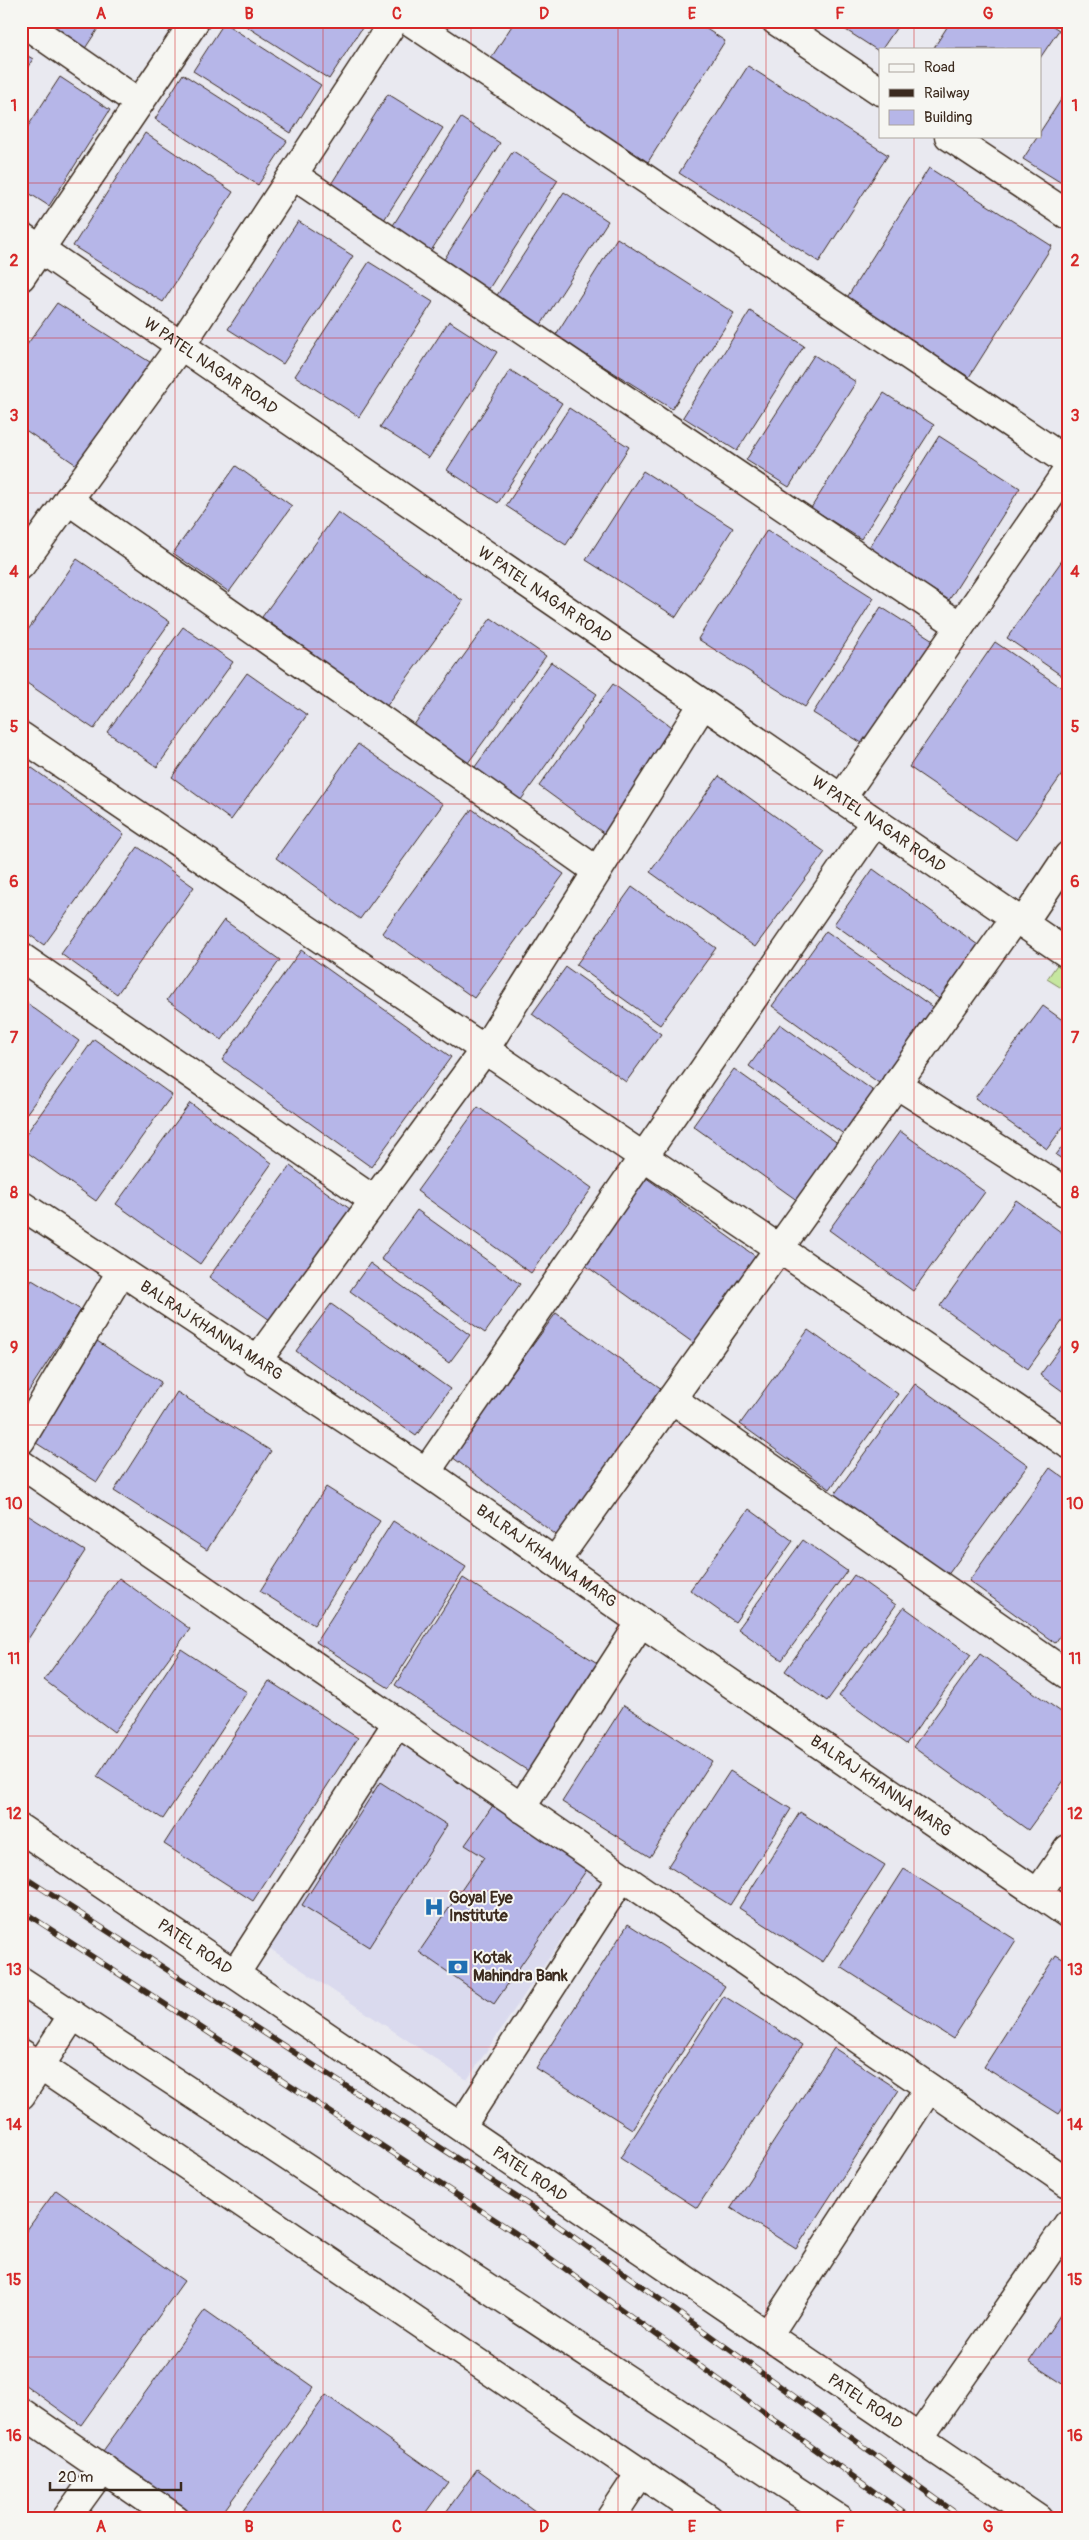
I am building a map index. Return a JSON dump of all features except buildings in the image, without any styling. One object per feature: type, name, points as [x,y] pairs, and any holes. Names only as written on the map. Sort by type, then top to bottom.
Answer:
[{"type":"street","points":[[21,277],[31,242],[139,103],[195,21]]},
{"type":"street","points":[[21,565],[180,345],[394,21]]},
{"type":"street","points":[[410,21],[1068,462]]},
{"type":"street","points":[[776,21],[879,90]]},
{"type":"street","points":[[21,22],[139,103]]},
{"type":"street","points":[[952,138],[1068,215]]},
{"type":"street","points":[[293,175],[960,626]]},
{"type":"street","name":"W PATEL NAGAR ROAD","points":[[31,242],[874,823],[1068,954]]},
{"type":"street","points":[[841,799],[1068,470]]},
{"type":"street","points":[[68,500],[597,871]]},
{"type":"street","points":[[256,1362],[485,1049],[703,704]]},
{"type":"street","points":[[21,736],[1068,1444]]},
{"type":"street","points":[[426,1472],[874,823]]},
{"type":"street","points":[[555,1562],[896,1084],[1068,856]]},
{"type":"street","points":[[21,957],[375,1201]]},
{"type":"street","points":[[896,1084],[1068,1193]]},
{"type":"street","name":"BALRAJ KHANNA MARG","points":[[21,1205],[256,1362],[426,1472],[641,1622],[1068,1914]]},
{"type":"street","points":[[21,1440],[121,1272]]},
{"type":"street","points":[[672,1399],[1068,1675]]},
{"type":"street","points":[[21,1464],[1068,2183]]},
{"type":"street","points":[[521,1808],[641,1622]]},
{"type":"street","points":[[235,1974],[397,1723]]},
{"type":"street","name":"PATEL ROAD","points":[[21,1829],[1038,2519]]},
{"type":"street","points":[[1038,1893],[1068,1849]]},
{"type":"street","points":[[462,2127],[622,1877]]},
{"type":"street","points":[[21,1981],[839,2519]]},
{"type":"street","points":[[21,2095],[30,2059],[72,2015]]},
{"type":"street","points":[[30,2059],[709,2519]]},
{"type":"street","points":[[768,2335],[929,2088]]},
{"type":"street","points":[[919,2438],[1068,2224]]},
{"type":"street","points":[[21,2412],[176,2519]]},
{"type":"street","points":[[66,2519],[103,2468]]},
{"type":"street","points":[[610,2519],[641,2472]]},
{"type":"shaded area","name":"Goyal Eye Institute","points":[[401,1734],[607,1872],[467,2080],[260,1942]]},
{"type":"green space","points":[[1068,949],[1068,992],[1047,979]]},
{"type":"railway","points":[[21,1875],[532,2207],[964,2519]]},
{"type":"railway","points":[[21,1910],[514,2232],[912,2519]]},
{"type":"place","name":"Goyal Eye Institute","points":[[434,1907]]},
{"type":"place","name":"Kotak Mahindra Bank","points":[[458,1967]]}]
